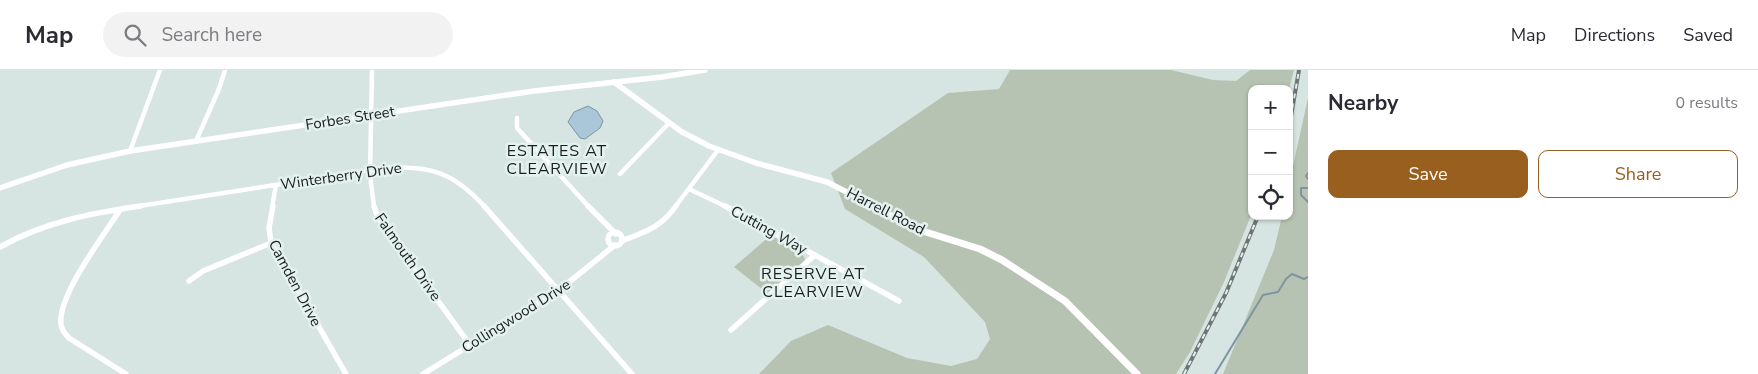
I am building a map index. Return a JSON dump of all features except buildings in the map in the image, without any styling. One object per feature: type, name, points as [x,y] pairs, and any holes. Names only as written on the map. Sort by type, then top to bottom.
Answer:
[{"type":"street","points":[[130,151],[160,70]]},
{"type":"street","points":[[196,141],[219,89],[225,70]]},
{"type":"street","name":"Falmouth Drive","points":[[372,70],[370,192],[378,218],[470,345]]},
{"type":"street","name":"Forbes Street","points":[[0,188],[84,160],[130,151],[534,91],[705,70]]},
{"type":"street","name":"Harrell Road","points":[[614,82],[669,123],[694,139],[718,150],[756,163],[827,182],[913,228],[992,254],[1023,272],[1065,302],[1137,374]]},
{"type":"street","points":[[517,118],[517,128],[574,192],[620,237]]},
{"type":"street","points":[[620,174],[669,123]]},
{"type":"street","points":[[609,236],[635,236],[663,223],[718,150]]},
{"type":"street","name":"Winterberry Drive","points":[[0,247],[26,233],[47,225],[120,210],[398,166],[423,167],[440,171],[455,178],[472,193],[630,374]]},
{"type":"street","name":"Camden Drive","points":[[276,185],[269,228],[271,244],[346,374]]},
{"type":"street","name":"Cutting Way","points":[[689,190],[711,199],[900,301]]},
{"type":"street","points":[[120,210],[71,288],[62,310],[60,322],[64,333],[69,338],[126,374]]},
{"type":"street","points":[[605,253],[609,228]]},
{"type":"street","name":"Collingwood Drive","points":[[423,374],[558,291],[615,245],[620,237]]},
{"type":"street","points":[[608,243],[615,245]]},
{"type":"street","points":[[188,281],[202,271],[271,244]]},
{"type":"street","points":[[732,330],[816,256]]},
{"type":"green space","points":[[1010,70],[1171,70],[1213,80],[1236,81],[1250,70],[1294,70],[1290,85],[1248,85],[1249,220],[1224,282],[1190,352],[1176,374],[759,374],[791,341],[828,325],[907,358],[951,366],[977,359],[990,339],[985,322],[924,257],[845,209],[831,173],[948,93],[999,89]]},
{"type":"green space","points":[[1308,98],[1308,374],[1223,374],[1274,250],[1281,220],[1293,220],[1293,166]]},
{"type":"green space","points":[[771,235],[802,254],[805,259],[802,264],[767,293],[734,267]]},
{"type":"water","points":[[588,106],[597,111],[603,121],[600,128],[585,139],[580,138],[568,122],[574,112]]},
{"type":"waterway","points":[[1308,173],[1306,176],[1308,179]]},
{"type":"waterway","points":[[1308,188],[1301,188],[1301,195],[1308,202]]},
{"type":"waterway","points":[[1215,374],[1263,295],[1278,292],[1286,279],[1292,274],[1304,279],[1308,277]]},
{"type":"railway","points":[[1293,105],[1299,70]]},
{"type":"railway","points":[[1184,374],[1226,293],[1256,220]]},
{"type":"district","name":"ESTATES AT CLEARVIEW","points":[[557,160]]},
{"type":"district","name":"RESERVE AT CLEARVIEW","points":[[813,283]]}]
